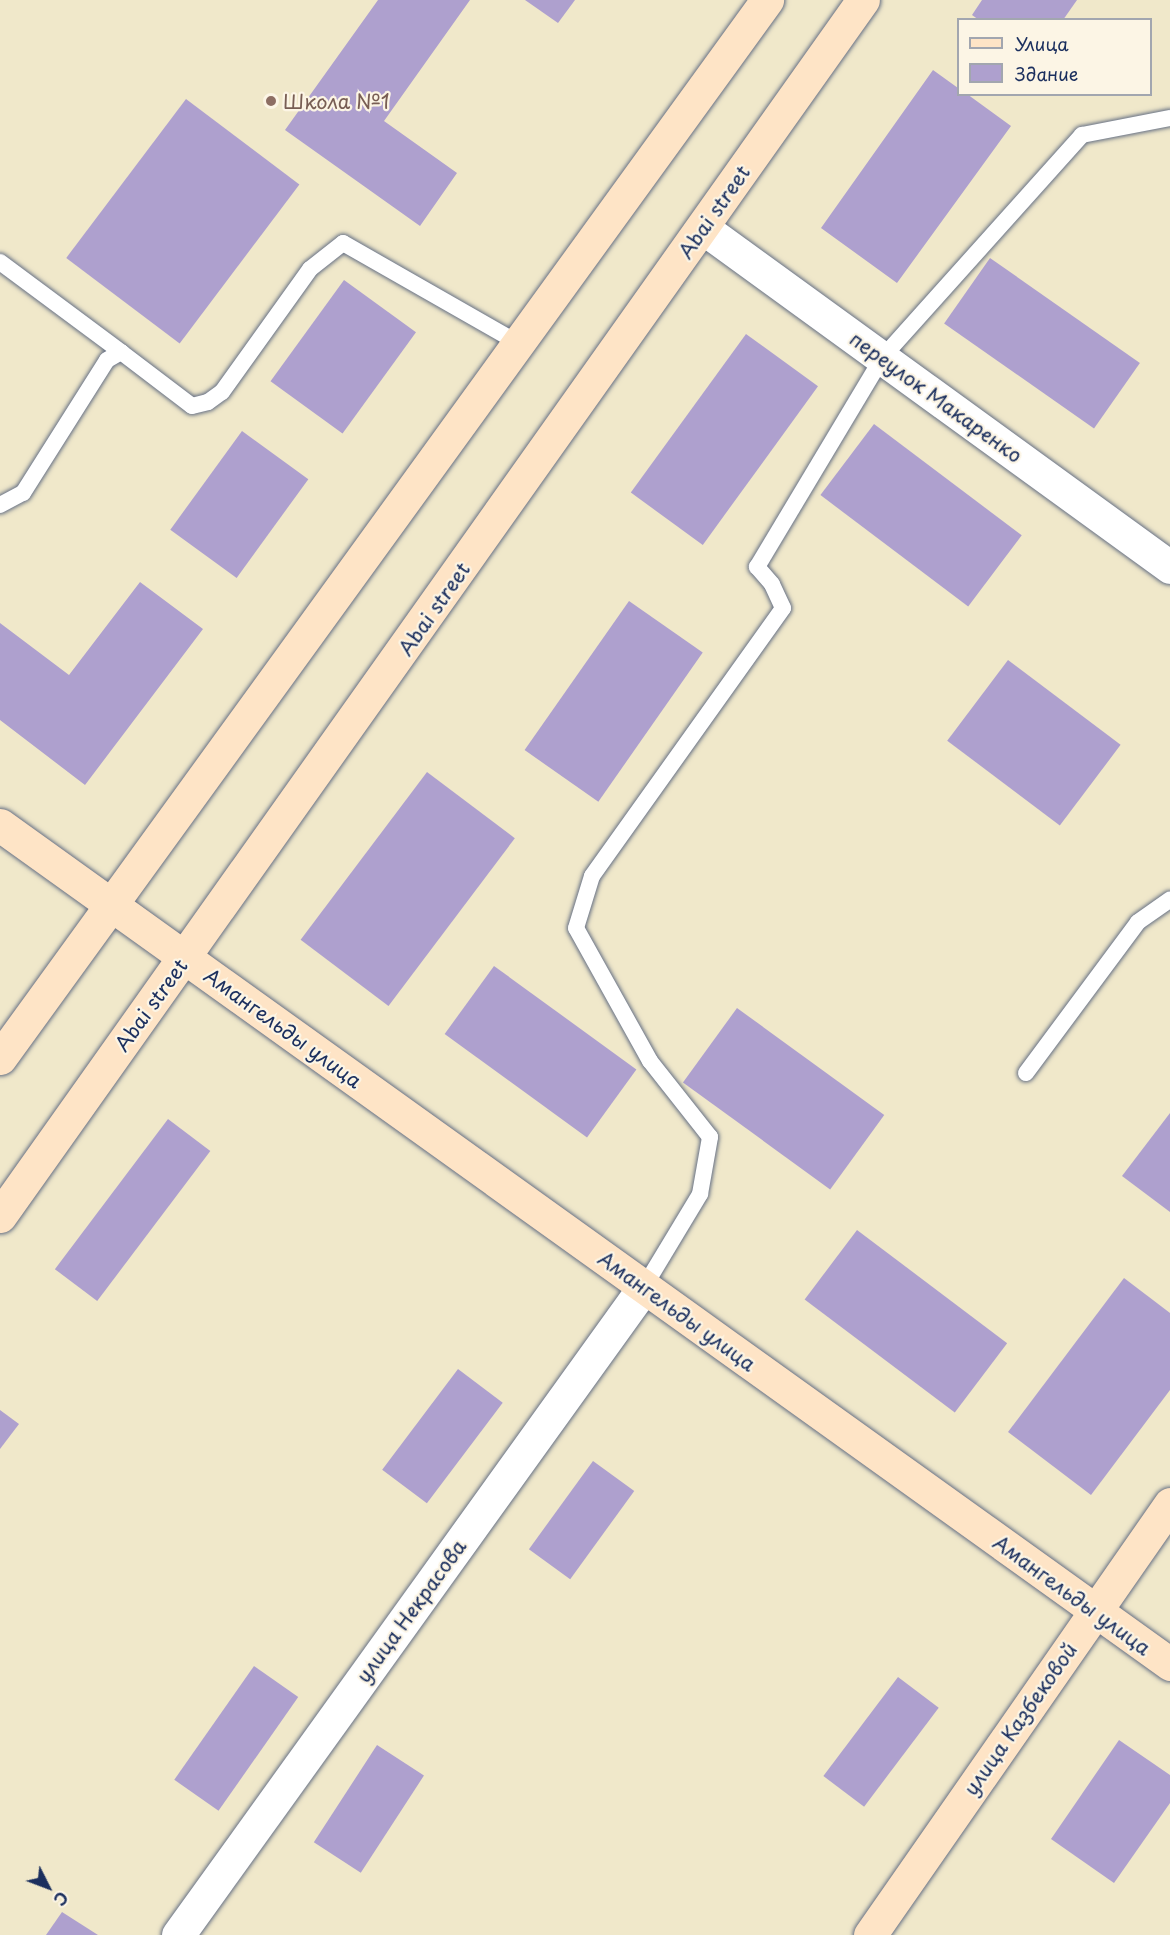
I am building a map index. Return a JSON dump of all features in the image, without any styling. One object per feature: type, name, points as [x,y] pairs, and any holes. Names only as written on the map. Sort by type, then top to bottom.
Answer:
[{"type":"main road","points":[[0,1058],[766,0]]},
{"type":"main road","name":"Abai street","points":[[0,1216],[863,0]]},
{"type":"main road","name":"Амангельды улица","points":[[0,825],[1170,1664]]},
{"type":"main road","name":"улица Казбековой","points":[[870,1935],[1170,1504]]},
{"type":"street","name":"переулок Макаренко","points":[[703,228],[1170,567]]},
{"type":"street","name":"улица Некрасова","points":[[178,1935],[644,1287]]},
{"type":"lane","points":[[644,1287],[700,1194],[710,1137],[650,1061],[576,928],[592,876],[783,608],[772,584],[757,567],[882,358],[1082,135],[1170,118]]},
{"type":"lane","points":[[0,262],[192,406],[208,402],[222,392],[310,269],[326,253],[343,243],[518,343]]},
{"type":"lane","points":[[0,505],[23,493],[97,374],[107,360],[121,352]]},
{"type":"lane","points":[[1026,1073],[1138,922],[1170,900]]},
{"type":"building","points":[[378,0],[470,0],[384,121],[457,173],[420,226],[285,130]]},
{"type":"building","points":[[525,0],[575,0],[558,23]]},
{"type":"building","points":[[982,0],[1077,0],[1064,18],[976,18],[972,15]]},
{"type":"building","points":[[933,70],[957,87],[957,96],[970,96],[1011,126],[897,283],[821,228]]},
{"type":"building","points":[[186,99],[299,184],[180,343],[66,258]]},
{"type":"building","points":[[990,258],[1140,363],[1094,428],[944,324]]},
{"type":"building","points":[[344,280],[416,332],[343,433],[271,381]]},
{"type":"building","points":[[746,334],[818,386],[703,545],[631,493]]},
{"type":"building","points":[[874,424],[1022,535],[968,606],[820,495]]},
{"type":"building","points":[[242,431],[308,479],[237,578],[170,530]]},
{"type":"building","points":[[140,582],[203,629],[85,785],[0,720],[0,623],[69,675]]},
{"type":"building","points":[[629,601],[703,653],[598,802],[525,750]]},
{"type":"building","points":[[1008,660],[1121,745],[1060,826],[947,741]]},
{"type":"building","points":[[427,772],[515,838],[388,1006],[301,940]]},
{"type":"building","points":[[494,966],[636,1069],[587,1137],[445,1034]]},
{"type":"building","points":[[737,1008],[884,1115],[830,1189],[683,1082]]},
{"type":"building","points":[[1170,1113],[1170,1212],[1122,1176]]},
{"type":"building","points":[[168,1119],[210,1151],[97,1301],[55,1269]]},
{"type":"building","points":[[857,1230],[1007,1343],[955,1413],[805,1299]]},
{"type":"building","points":[[1124,1278],[1170,1313],[1170,1390],[1091,1495],[1008,1432]]},
{"type":"building","points":[[458,1369],[503,1403],[427,1503],[382,1470]]},
{"type":"building","points":[[0,1410],[19,1424],[0,1449]]},
{"type":"building","points":[[593,1461],[634,1491],[570,1579],[529,1549]]},
{"type":"building","points":[[254,1666],[298,1697],[219,1811],[174,1780]]},
{"type":"building","points":[[898,1677],[939,1708],[864,1807],[823,1776]]},
{"type":"building","points":[[1119,1740],[1170,1775],[1170,1803],[1114,1883],[1051,1839]]},
{"type":"building","points":[[377,1745],[424,1775],[361,1873],[314,1842]]},
{"type":"building","points":[[62,1912],[98,1935],[46,1935]]},
{"type":"place","name":"Школа №1","points":[[271,101]]}]
